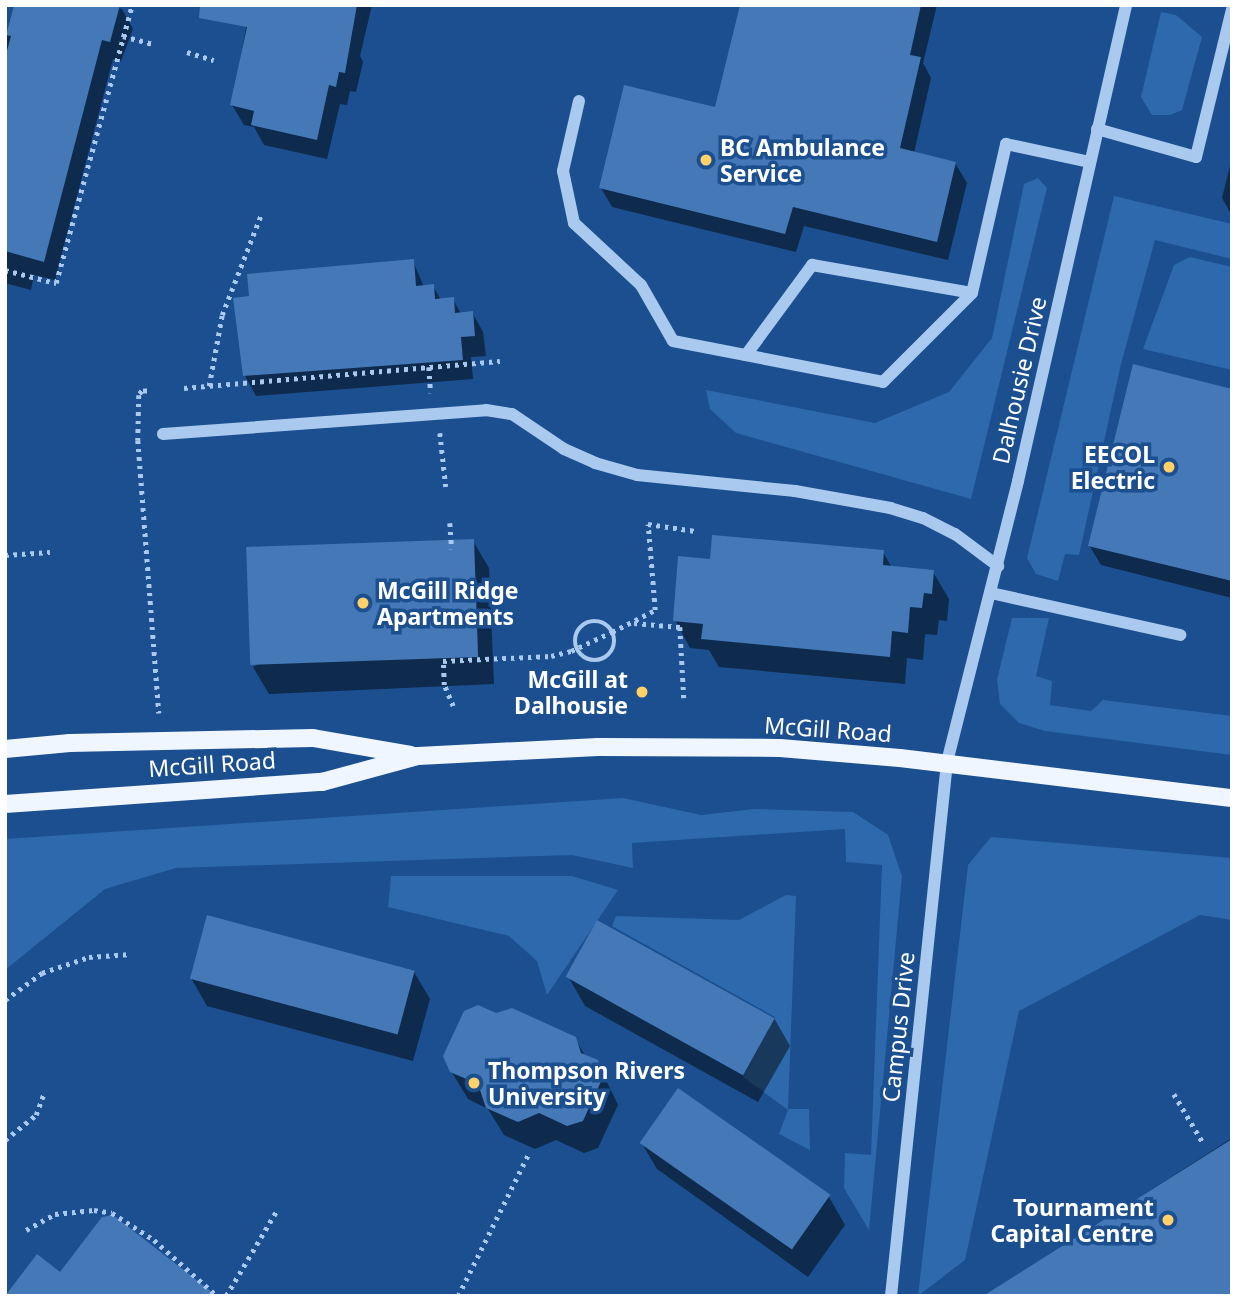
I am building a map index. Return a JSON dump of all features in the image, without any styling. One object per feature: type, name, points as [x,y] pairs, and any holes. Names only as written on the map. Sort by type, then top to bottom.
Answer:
[{"type":"main road","name":"McGill Road","points":[[5,748],[70,743],[313,738],[418,756]]},
{"type":"main road","name":"McGill Road","points":[[5,804],[322,782],[418,756],[598,747],[741,748],[947,762],[1232,798]]},
{"type":"street","name":"Dalhousie Drive","points":[[947,762],[998,566],[1126,5]]},
{"type":"street","points":[[1097,129],[1196,157],[1232,9]]},
{"type":"street","points":[[579,101],[563,172],[574,223],[641,285],[673,341],[883,382],[972,293],[1006,144],[1089,162]]},
{"type":"street","points":[[746,355],[812,265],[972,293]]},
{"type":"street","points":[[163,434],[486,410],[512,414],[564,449],[595,463],[637,475],[796,491],[890,508],[923,518],[955,534],[998,566]]},
{"type":"street","points":[[991,593],[1180,635]]},
{"type":"street","name":"Campus Drive","points":[[891,1296],[947,762]]},
{"type":"path","points":[[5,270],[56,283],[132,5]]},
{"type":"path","points":[[123,36],[153,44]]},
{"type":"path","points":[[187,52],[214,60]]},
{"type":"path","points":[[209,386],[222,315],[261,215]]},
{"type":"path","points":[[184,388],[500,361]]},
{"type":"path","points":[[429,367],[431,393]]},
{"type":"path","points":[[147,391],[142,391],[139,395],[138,440],[159,713]]},
{"type":"path","points":[[439,429],[446,487]]},
{"type":"path","points":[[450,523],[452,549]]},
{"type":"path","points":[[453,706],[444,685],[443,661],[551,656],[584,646],[655,610],[648,524],[695,531]]},
{"type":"path","points":[[5,555],[50,552]]},
{"type":"path","points":[[598,621],[612,632],[614,646],[600,660],[587,659],[577,649],[576,633],[585,624],[598,621]]},
{"type":"path","points":[[631,622],[680,627],[684,698]]},
{"type":"path","points":[[5,1000],[42,973],[89,957],[131,954]]},
{"type":"path","points":[[5,1140],[36,1115],[44,1093]]},
{"type":"path","points":[[1174,1094],[1202,1141]]},
{"type":"path","points":[[458,1296],[528,1155]]},
{"type":"path","points":[[26,1230],[55,1214],[94,1210],[112,1213],[154,1240],[217,1296]]},
{"type":"path","points":[[226,1296],[277,1210]]},
{"type":"shaded area","points":[[1161,12],[1176,15],[1202,37],[1182,110],[1170,115],[1152,115],[1141,97]]},
{"type":"shaded area","points":[[1038,178],[1047,188],[971,499],[736,433],[710,409],[706,390],[875,423],[949,392],[992,338],[1024,184]]},
{"type":"shaded area","points":[[1114,196],[1232,224],[1232,259],[1155,240],[1121,364],[1079,555],[1065,554],[1058,581],[1036,574],[1027,558]]},
{"type":"shaded area","points":[[1190,257],[1232,267],[1232,370],[1143,349],[1174,265]]},
{"type":"shaded area","points":[[1012,618],[1049,618],[1036,676],[1052,681],[1050,705],[1091,711],[1103,700],[1232,716],[1232,755],[1045,731],[1019,723],[1000,704],[997,680]]},
{"type":"shaded area","points":[[623,798],[701,815],[754,809],[853,812],[888,835],[902,876],[869,1230],[844,1188],[845,1153],[871,1155],[882,865],[846,862],[845,829],[632,843],[633,868],[572,855],[176,868],[105,889],[5,970],[5,839]]},
{"type":"shaded area","points":[[991,837],[1232,858],[1232,920],[1200,915],[1019,1011],[965,1260],[918,1296],[968,865]]},
{"type":"shaded area","points":[[391,876],[572,876],[618,890],[547,995],[537,961],[509,936],[388,907]]},
{"type":"shaded area","points":[[786,895],[796,896],[788,1109],[809,1109],[810,1150],[779,1134],[788,1110],[742,1076],[775,1017],[612,926],[616,916],[739,920]]},
{"type":"building","points":[[14,5],[120,5],[110,42],[102,40],[44,262],[5,251],[5,58],[11,36],[6,35]]},
{"type":"building","points":[[200,5],[357,5],[345,73],[339,72],[336,87],[329,85],[317,140],[251,125],[254,111],[230,105],[247,27],[199,18]]},
{"type":"building","points":[[740,5],[921,5],[910,55],[921,57],[900,148],[956,162],[937,242],[793,207],[785,234],[599,188],[624,85],[715,107]]},
{"type":"building","points":[[414,259],[416,286],[434,284],[435,299],[454,297],[455,313],[473,311],[475,336],[461,337],[463,360],[243,376],[233,298],[249,296],[247,274]]},
{"type":"building","name":"EECOL Electric","points":[[1133,364],[1232,389],[1232,581],[1088,546]]},
{"type":"building","points":[[712,535],[884,550],[883,565],[934,570],[932,594],[924,593],[922,608],[910,607],[908,633],[892,631],[890,657],[701,639],[703,624],[673,621],[678,556],[710,559]]},
{"type":"building","name":"McGill Ridge Apartments","points":[[474,539],[478,657],[250,665],[246,547]]},
{"type":"building","points":[[207,915],[415,971],[398,1034],[190,979]]},
{"type":"building","points":[[597,920],[775,1018],[743,1075],[565,977]]},
{"type":"building","points":[[478,1005],[496,1013],[512,1008],[576,1037],[581,1053],[598,1060],[603,1077],[583,1121],[567,1126],[539,1113],[518,1122],[486,1108],[478,1084],[450,1072],[443,1056],[464,1011]]},
{"type":"building","points":[[678,1088],[830,1195],[792,1250],[640,1143]]},
{"type":"building","name":"Tournament Capital Centre","points":[[1232,1139],[1232,1296],[983,1296]]},
{"type":"building","points":[[113,1215],[217,1296],[5,1296],[37,1254],[60,1272],[102,1217]]},
{"type":"place","name":"BC Ambulance Service","points":[[706,160]]},
{"type":"place","name":"EECOL Electric","points":[[1169,467]]},
{"type":"place","name":"McGill Ridge Apartments","points":[[363,603]]},
{"type":"place","name":"McGill at Dalhousie","points":[[642,692]]},
{"type":"place","name":"Thompson Rivers University","points":[[474,1083]]},
{"type":"place","name":"Tournament Capital Centre","points":[[1168,1220]]}]
